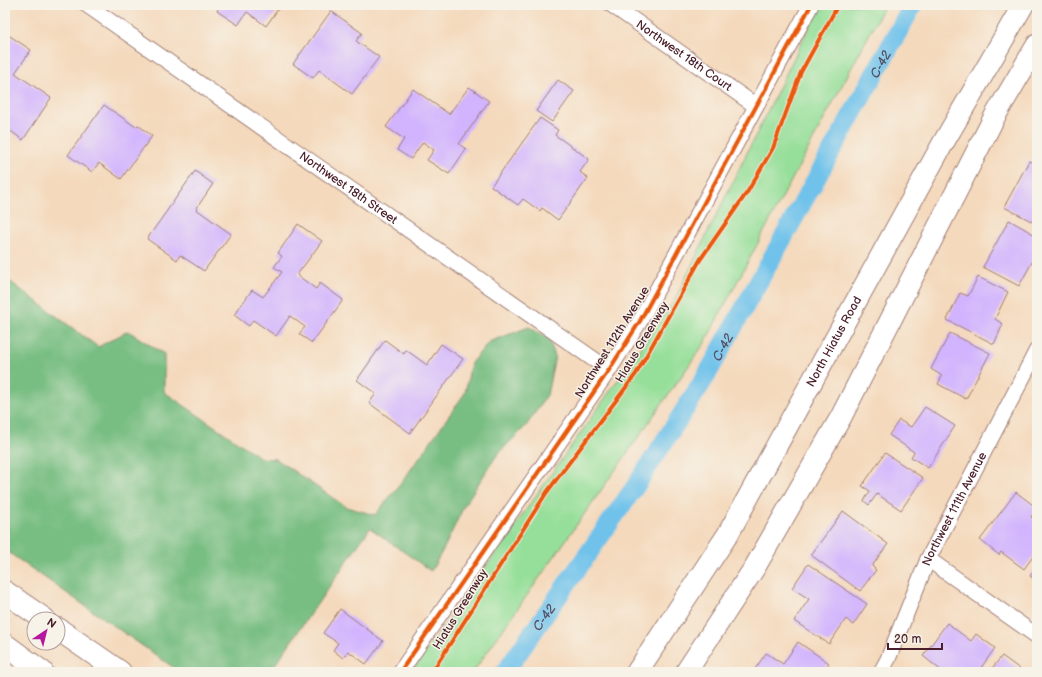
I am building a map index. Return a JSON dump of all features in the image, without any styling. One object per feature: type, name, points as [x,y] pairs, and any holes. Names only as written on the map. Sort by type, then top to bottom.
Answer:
[{"type":"highway","points":[[5,592],[32,611]]},
{"type":"highway","points":[[66,635],[120,672]]},
{"type":"highway","points":[[5,645],[42,672]]},
{"type":"main road","name":"North Hiatus Road","points":[[637,672],[728,534],[942,145],[1022,5]]},
{"type":"main road","points":[[686,672],[755,567],[841,417],[995,116],[1037,45]]},
{"type":"street","name":"Northwest 18th Street","points":[[87,5],[609,370]]},
{"type":"street","name":"Northwest 18th Court","points":[[612,5],[756,106]]},
{"type":"street","name":"Northwest 112th Avenue","points":[[400,672],[609,370],[640,321],[811,5]]},
{"type":"street","name":"Northwest 111th Avenue","points":[[881,672],[888,659],[928,560],[1037,350]]},
{"type":"street","points":[[928,560],[1037,636]]},
{"type":"green space","points":[[820,5],[885,5],[704,344],[473,672],[411,672],[674,301]]},
{"type":"green space","points":[[5,278],[98,347],[128,331],[164,354],[164,392],[261,458],[276,459],[346,507],[375,515],[402,482],[465,393],[471,363],[489,342],[529,327],[549,339],[555,356],[547,395],[526,426],[497,455],[465,504],[431,571],[370,528],[270,672],[180,672],[5,550]]},
{"type":"building","points":[[220,5],[281,5],[266,26],[247,12],[238,25],[217,11]]},
{"type":"building","points":[[331,11],[362,33],[356,41],[379,57],[352,94],[319,70],[313,78],[293,64]]},
{"type":"building","points":[[10,36],[31,50],[15,73],[51,98],[23,140],[5,127],[5,43]]},
{"type":"building","points":[[558,80],[574,91],[552,122],[536,111]]},
{"type":"building","points":[[469,87],[489,101],[459,144],[466,149],[449,174],[427,160],[434,150],[423,142],[411,159],[397,150],[404,139],[386,127],[413,89],[449,114]]},
{"type":"building","points":[[104,105],[136,127],[138,125],[152,136],[121,179],[99,163],[92,172],[68,155]]},
{"type":"building","points":[[540,118],[558,130],[555,135],[589,159],[580,172],[588,178],[558,220],[542,208],[540,211],[523,199],[518,205],[491,186]]},
{"type":"building","points":[[1029,161],[1037,165],[1037,224],[1004,207]]},
{"type":"building","points":[[195,171],[213,184],[196,209],[231,234],[204,271],[180,255],[177,260],[147,239]]},
{"type":"building","points":[[1009,220],[1037,236],[1037,253],[1019,286],[983,267]]},
{"type":"building","points":[[298,224],[322,241],[297,275],[316,289],[320,283],[343,300],[312,343],[299,334],[305,327],[290,316],[276,336],[253,320],[249,326],[234,315],[252,290],[263,297],[282,272],[274,267],[282,256],[278,253]]},
{"type":"building","points":[[978,277],[1008,292],[995,319],[1003,324],[994,344],[947,320],[960,293],[968,296]]},
{"type":"building","points":[[950,333],[990,353],[966,399],[938,384],[942,376],[931,369]]},
{"type":"building","points":[[385,340],[404,354],[406,350],[427,365],[441,344],[463,359],[410,433],[369,403],[376,394],[357,380]]},
{"type":"building","points":[[925,407],[955,426],[928,468],[911,457],[914,452],[889,435],[899,420],[911,427]]},
{"type":"building","points":[[885,453],[923,478],[901,510],[877,494],[869,505],[864,501],[870,491],[862,486]]},
{"type":"building","points":[[1016,492],[1037,508],[1031,517],[1037,521],[1037,551],[1024,569],[1001,552],[999,555],[980,540]]},
{"type":"building","points":[[843,511],[888,544],[872,566],[876,570],[860,591],[811,555]]},
{"type":"building","points":[[808,564],[867,604],[853,625],[846,619],[829,644],[794,621],[809,599],[792,588]]},
{"type":"building","points":[[1037,566],[1037,581],[1030,576]]},
{"type":"building","points":[[340,609],[383,641],[366,664],[348,651],[343,658],[333,650],[338,643],[323,633]]},
{"type":"building","points":[[947,623],[971,641],[976,634],[995,648],[978,672],[943,672],[923,656]]},
{"type":"building","points":[[798,642],[829,663],[823,672],[753,672],[766,653],[783,664]]},
{"type":"building","points":[[1002,656],[1024,672],[989,672]]},
{"type":"waterway","name":"C-42","points":[[505,672],[637,484],[705,378],[913,5]]},
{"type":"cycle path","name":"Hiatus Greenway","points":[[400,672],[609,370],[640,321],[811,5]]},
{"type":"cycle path","name":"Hiatus Greenway","points":[[432,672],[547,492],[636,374],[700,260],[748,191],[773,148],[801,72],[838,5]]}]
